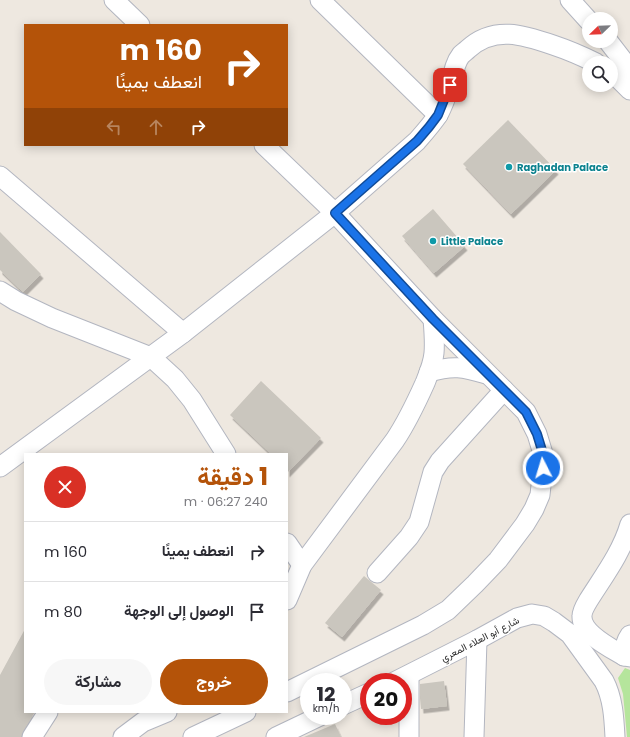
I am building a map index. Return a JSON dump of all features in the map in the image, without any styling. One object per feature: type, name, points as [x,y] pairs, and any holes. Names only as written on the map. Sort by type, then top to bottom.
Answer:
[{"type":"street","points":[[114,0],[139,24]]},
{"type":"street","points":[[320,0],[438,115]]},
{"type":"street","points":[[570,0],[582,13]]},
{"type":"street","points":[[0,467],[184,333],[335,213],[417,141],[438,115],[460,56],[475,43],[489,36],[503,34],[517,35],[533,38],[582,57]]},
{"type":"street","points":[[613,48],[625,63],[630,76]]},
{"type":"street","points":[[618,77],[630,90]]},
{"type":"street","points":[[265,146],[335,213],[433,319],[526,412],[537,434],[544,457],[540,495],[525,524],[498,560],[448,610],[424,625],[288,692]]},
{"type":"street","points":[[0,176],[184,333]]},
{"type":"street","points":[[0,292],[52,318],[151,357],[175,379],[192,400],[221,452]]},
{"type":"street","points":[[288,598],[302,565],[395,440],[407,421],[429,372],[434,354],[433,319]]},
{"type":"street","points":[[429,372],[444,368],[458,367],[488,374]]},
{"type":"street","points":[[377,573],[409,537],[418,522],[433,472],[440,461],[504,390]]},
{"type":"street","points":[[627,656],[588,632],[584,625],[582,616],[584,608],[622,545],[630,524]]},
{"type":"street","points":[[288,544],[302,565]]},
{"type":"street","name":"شارع أبو العلاء المعري","points":[[412,673],[517,618],[532,614],[544,616],[570,634],[604,681],[611,698],[616,737]]},
{"type":"street","points":[[627,656],[624,650],[630,635]]},
{"type":"street","points":[[474,737],[477,640]]},
{"type":"street","points":[[32,737],[47,713]]},
{"type":"street","points":[[123,737],[143,722],[165,713]]},
{"type":"street","points":[[193,737],[244,713]]},
{"type":"street","points":[[276,737],[301,725]]},
{"type":"street","points":[[407,725],[409,737]]},
{"type":"green space","points":[[625,668],[630,670],[630,737],[627,737],[623,694],[618,678]]},
{"type":"building","name":"Raghadan Palace","points":[[508,120],[556,170],[511,214],[463,164]]},
{"type":"building","name":"Little Palace","points":[[433,209],[465,246],[434,273],[402,236]]},
{"type":"building","points":[[0,232],[41,274],[23,292],[0,270]]},
{"type":"building","points":[[261,381],[321,438],[288,472],[288,453],[270,453],[230,415]]},
{"type":"building","points":[[364,576],[381,590],[342,637],[325,623]]},
{"type":"building","points":[[24,631],[24,713],[34,713],[21,737],[0,737],[0,675]]},
{"type":"building","points":[[444,681],[447,706],[421,709],[420,684]]},
{"type":"building","points":[[335,725],[341,737],[304,737]]},
{"type":"place","name":"Raghadan Palace","points":[[509,167]]},
{"type":"place","name":"Little Palace","points":[[433,241]]},
{"type":"route","points":[[450,85],[438,115],[417,141],[335,213],[433,319],[526,412],[537,434],[544,457],[543,468]]}]
